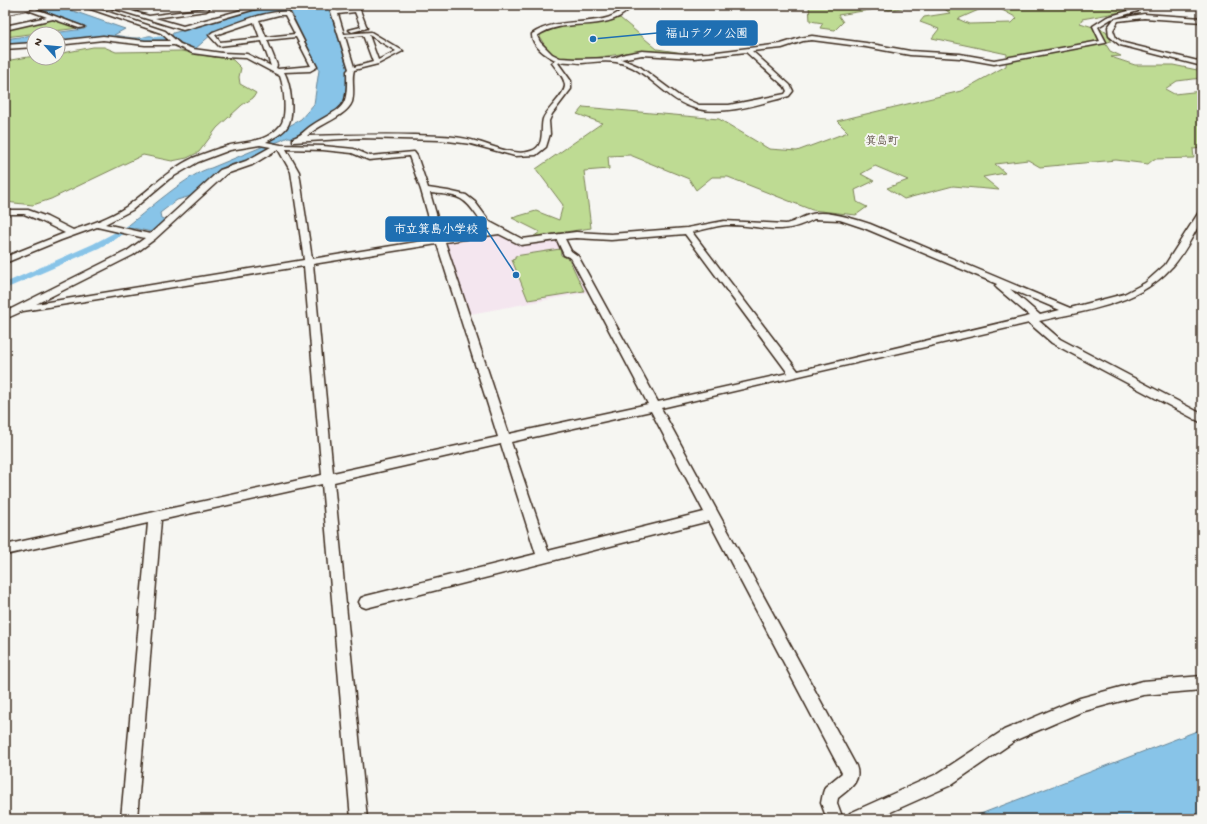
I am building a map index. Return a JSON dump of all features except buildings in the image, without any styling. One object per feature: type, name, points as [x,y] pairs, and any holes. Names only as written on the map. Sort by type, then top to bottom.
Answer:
[{"type":"street","points":[[5,11],[20,5],[81,27]]},
{"type":"street","points":[[5,11],[37,5]]},
{"type":"street","points":[[82,5],[163,32],[176,42],[192,51],[222,56],[247,56],[284,76],[289,112],[288,120],[283,128],[260,143]]},
{"type":"street","points":[[105,5],[184,28],[266,5]]},
{"type":"street","points":[[125,11],[165,5]]},
{"type":"street","points":[[299,139],[312,128],[346,109],[350,99],[350,71],[352,69],[332,5]]},
{"type":"street","points":[[624,5],[626,9],[624,12],[613,18],[552,26],[537,32],[534,35],[535,40],[547,54],[560,60],[616,60],[631,64],[682,101],[696,107],[724,108],[787,95],[790,91],[788,86],[747,50]]},
{"type":"street","points":[[616,60],[625,55],[645,52],[687,56],[782,46],[802,39],[812,38],[917,54],[960,56],[994,62],[1103,42],[1095,27],[1109,18],[1135,11],[1135,8],[1129,5]]},
{"type":"street","points":[[109,14],[120,12],[148,17],[205,7],[214,20]]},
{"type":"street","points":[[334,13],[356,8],[364,28],[340,33]]},
{"type":"street","points":[[5,11],[30,9]]},
{"type":"street","points":[[275,70],[310,69],[314,67],[299,35],[287,13],[281,13],[256,20],[212,35],[219,44],[299,35]]},
{"type":"street","points":[[1109,18],[1116,20],[1144,16],[1202,20]]},
{"type":"street","points":[[5,28],[53,17]]},
{"type":"street","points":[[256,20],[275,70]]},
{"type":"street","points":[[1116,20],[1109,30],[1109,34],[1114,40],[1202,64]]},
{"type":"street","points":[[340,33],[369,33],[400,51],[376,63],[352,69]]},
{"type":"street","points":[[365,33],[376,63]]},
{"type":"street","points":[[66,42],[103,38],[145,43],[176,42]]},
{"type":"street","points":[[5,47],[26,46]]},
{"type":"street","points":[[5,316],[142,246],[223,172],[249,162],[290,141],[299,139],[359,136],[440,138],[472,142],[515,154],[532,153],[542,147],[546,134],[546,121],[549,114],[568,89],[568,82],[555,63],[560,60]]},
{"type":"street","points":[[5,260],[72,233],[97,225],[129,208],[166,177],[195,160],[229,148],[260,143],[280,147],[349,150],[358,152],[364,157],[369,158],[411,154],[425,190],[503,438],[543,557]]},
{"type":"street","points":[[280,147],[295,172],[308,261],[359,819]]},
{"type":"street","points":[[425,190],[448,193],[463,197],[472,204],[487,224],[521,242],[576,235],[611,237],[687,231],[724,223],[773,227],[798,224],[813,216],[842,218],[867,226],[1069,311]]},
{"type":"street","points":[[5,212],[25,212],[44,219],[72,233]]},
{"type":"street","points":[[5,550],[155,518],[503,438],[795,374],[1069,311],[1127,296],[1148,285],[1168,268],[1202,214]]},
{"type":"street","points":[[97,225],[152,237]]},
{"type":"street","points":[[22,308],[30,308],[308,261],[499,231]]},
{"type":"street","points":[[687,231],[795,374]]},
{"type":"street","points":[[560,238],[567,253],[574,256],[850,772],[849,778],[831,793],[829,803],[835,819]]},
{"type":"street","points":[[994,280],[1056,341],[1202,419]]},
{"type":"street","points":[[366,602],[712,515]]},
{"type":"street","points":[[129,819],[155,518]]},
{"type":"street","points":[[856,819],[943,780],[1010,735],[1080,705],[1143,688],[1202,683]]},
{"type":"shaded area","points":[[496,233],[521,245],[557,240],[564,254],[571,258],[589,292],[465,315],[444,242]]},
{"type":"green space","points":[[809,5],[919,5],[889,10],[882,8],[838,15],[843,22],[835,30],[820,28],[823,23],[810,21]]},
{"type":"green space","points":[[939,5],[990,5],[958,19],[969,24],[1012,23],[1017,18],[993,5],[1123,5],[1132,10],[1082,19],[1080,23],[1106,31],[1111,41],[1105,43],[1110,51],[1121,56],[1111,57],[1135,65],[1173,65],[1202,71],[1202,78],[1177,81],[1165,89],[1174,94],[1202,91],[1202,148],[1193,149],[1194,158],[1154,159],[1148,164],[1116,160],[1040,167],[1028,160],[995,164],[1005,173],[983,177],[999,190],[953,186],[904,199],[887,188],[908,180],[875,166],[861,174],[874,181],[855,190],[857,202],[867,207],[856,215],[812,210],[728,177],[712,177],[696,190],[689,179],[630,155],[608,156],[609,169],[584,171],[591,228],[533,237],[540,232],[512,218],[536,211],[559,220],[563,205],[536,169],[602,123],[577,114],[583,107],[719,119],[769,149],[797,151],[848,132],[837,121],[961,91],[1006,66],[1007,54],[932,38],[939,29],[920,22],[924,17],[950,13]]},
{"type":"green space","points":[[53,18],[79,28],[66,30],[66,26],[26,26],[26,34],[5,37],[5,29]]},
{"type":"green space","points":[[620,18],[657,49],[691,54],[645,51],[568,59],[556,56],[550,52],[540,37],[542,32],[556,27]]},
{"type":"green space","points":[[93,47],[104,47],[116,52],[181,51],[214,57],[225,57],[233,60],[241,68],[239,77],[240,84],[256,93],[253,98],[242,105],[217,128],[199,152],[187,158],[172,161],[143,155],[51,199],[33,205],[5,202],[5,61],[26,57],[26,66],[66,66],[66,52]]},
{"type":"green space","points":[[560,249],[561,255],[569,259],[584,291],[528,300],[512,260],[515,259],[515,256]]},
{"type":"water","points":[[26,5],[56,5],[125,29],[114,35],[137,38],[151,36],[160,42],[108,37],[66,41],[66,31],[84,29],[87,27]]},
{"type":"water","points":[[271,5],[328,5],[348,70],[349,91],[343,110],[299,138],[288,137],[274,143],[267,141],[267,139],[301,119],[314,104],[319,70],[291,12],[283,11],[213,33],[194,50],[187,48],[172,35],[173,33]]},
{"type":"water","points":[[26,36],[26,45],[5,46],[5,39]]},
{"type":"water","points":[[264,146],[269,147],[251,159],[226,166],[216,172],[216,174],[191,196],[177,200],[160,213],[161,218],[166,220],[152,232],[133,228],[129,230],[124,229],[167,194],[191,177],[202,171]]},
{"type":"water","points":[[1202,729],[1202,819],[967,819],[983,813]]},
{"type":"waterway","points":[[143,39],[182,38],[189,36]]},
{"type":"waterway","points":[[5,286],[96,246],[132,227]]},
{"type":"place","name":"福山テクノ公園","points":[[593,39]]},
{"type":"place","name":"市立箕島小学校","points":[[516,275]]},
{"type":"district","name":"箕島町","points":[[882,142]]}]
